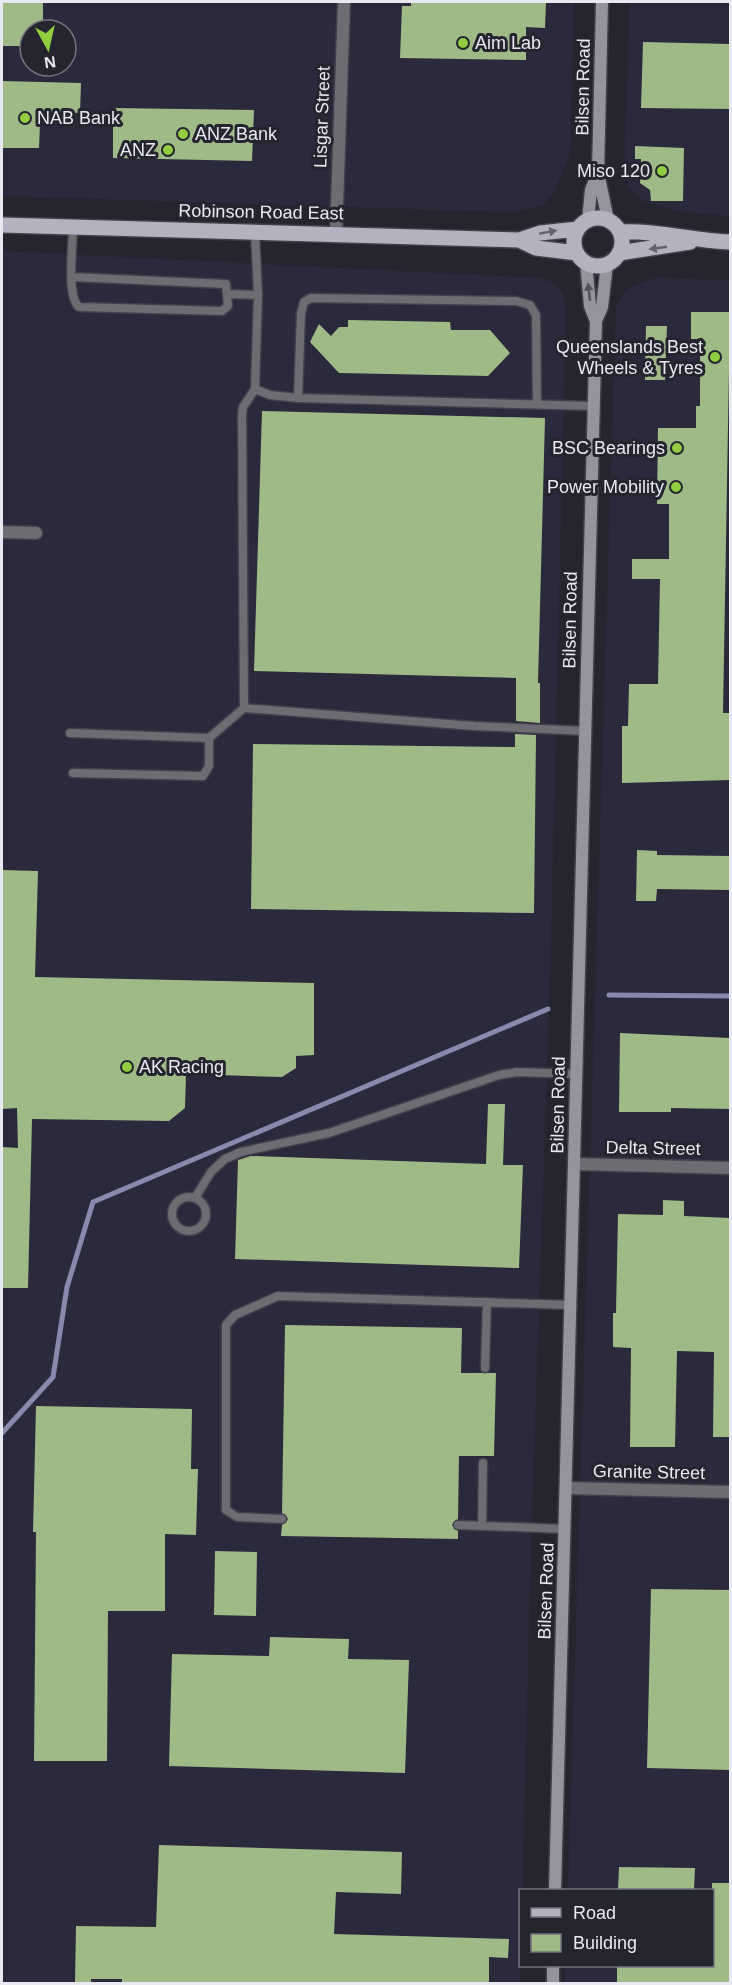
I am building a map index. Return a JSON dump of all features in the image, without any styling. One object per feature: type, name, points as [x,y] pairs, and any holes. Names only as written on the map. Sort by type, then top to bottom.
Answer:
[{"type":"main road","points":[[619,253],[622,239],[620,232],[608,220],[583,225],[574,245],[581,257],[592,265],[607,264],[619,253],[696,241],[730,242]]},
{"type":"main road","name":"Robinson Road East","points":[[2,225],[519,240],[540,233],[583,225]]},
{"type":"main road","points":[[620,232],[664,233],[696,241]]},
{"type":"main road","name":"Robinson Road East","points":[[519,240],[536,248],[581,257]]},
{"type":"street","name":"Lisgar Street","points":[[336,234],[344,2]]},
{"type":"street","name":"Bilsen Road","points":[[602,2],[598,172],[608,220]]},
{"type":"street","name":"Bilsen Road","points":[[583,225],[591,190],[598,172]]},
{"type":"street","name":"Bilsen Road","points":[[555,1889],[596,321],[581,257]]},
{"type":"street","name":"Bilsen Road","points":[[596,321],[602,307],[607,264]]},
{"type":"street","points":[[2,532],[36,533]]},
{"type":"street","name":"Delta Street","points":[[575,1164],[730,1168]]},
{"type":"street","name":"Granite Street","points":[[567,1488],[730,1492]]},
{"type":"street","points":[[552,1983],[553,1967]]},
{"type":"lane","points":[[72,277],[226,284],[229,294],[228,306],[222,311],[79,307],[72,298],[72,277],[73,227]]},
{"type":"lane","points":[[244,708],[242,414],[243,407],[255,389],[258,295],[255,232]]},
{"type":"lane","points":[[229,294],[258,295]]},
{"type":"lane","points":[[298,398],[301,313],[304,302],[311,298],[516,301],[530,305],[536,315],[537,404]]},
{"type":"lane","points":[[255,389],[270,395],[298,398],[593,406]]},
{"type":"lane","points":[[70,733],[209,738],[244,708],[474,726],[586,731]]},
{"type":"lane","points":[[73,773],[203,776],[209,766],[209,738]]},
{"type":"lane","points":[[195,1198],[211,1173],[225,1159],[241,1152],[329,1133],[499,1075],[517,1072],[577,1074]]},
{"type":"lane","points":[[195,1198],[205,1209],[204,1223],[196,1230],[182,1230],[174,1224],[172,1210],[181,1199],[195,1198]]},
{"type":"lane","points":[[282,1519],[237,1517],[226,1510],[226,1325],[229,1319],[278,1296],[572,1305]]},
{"type":"lane","points":[[485,1368],[487,1302]]},
{"type":"lane","points":[[482,1526],[483,1463]]},
{"type":"lane","points":[[458,1525],[566,1529]]},
{"type":"shaded area","points":[[2,2],[574,2],[570,154],[553,194],[543,205],[513,212],[2,196]]},
{"type":"shaded area","points":[[630,2],[730,2],[730,216],[684,212],[643,201],[629,188],[625,172],[625,142]]},
{"type":"shaded area","points":[[2,251],[539,278],[554,283],[563,293],[566,306],[550,977],[531,1544],[522,1889],[519,1889],[520,1983],[2,1984]]},
{"type":"shaded area","points":[[654,278],[730,280],[730,1983],[565,1984],[565,1967],[714,1967],[714,1889],[568,1889],[616,306],[628,289]]},
{"type":"building","points":[[2,2],[43,2],[43,18],[18,18],[18,46],[2,46]]},
{"type":"building","name":"Aim Lab","points":[[411,2],[546,2],[545,28],[526,27],[526,60],[400,58],[402,6],[411,6]]},
{"type":"building","points":[[643,42],[730,44],[730,109],[641,108]]},
{"type":"building","name":"NAB Bank","points":[[2,81],[81,83],[80,113],[48,112],[48,124],[40,124],[39,148],[2,148]]},
{"type":"building","name":"ANZ Bank","points":[[113,108],[254,110],[252,161],[113,158]]},
{"type":"building","name":"Miso 120","points":[[635,146],[684,148],[683,201],[651,201],[650,190],[640,183],[641,159],[635,159]]},
{"type":"building","points":[[691,312],[730,312],[723,713],[730,713],[730,780],[622,783],[622,726],[628,726],[629,684],[658,684],[660,579],[632,579],[632,559],[669,559],[669,504],[657,504],[658,428],[696,428],[696,406],[700,406],[700,339],[691,339]]},
{"type":"building","points":[[348,320],[450,322],[451,330],[490,330],[510,353],[488,376],[339,373],[310,342],[319,324],[331,336],[339,327],[348,327]]},
{"type":"building","points":[[646,326],[667,326],[665,380],[645,380]]},
{"type":"building","points":[[262,411],[545,418],[538,683],[540,683],[540,723],[516,721],[516,678],[254,671]]},
{"type":"building","points":[[515,734],[536,735],[534,913],[251,909],[253,744],[515,747]]},
{"type":"building","points":[[637,850],[657,851],[657,855],[730,856],[730,890],[657,889],[656,901],[636,901]]},
{"type":"building","points":[[2,870],[38,871],[35,977],[314,983],[314,1055],[296,1056],[296,1068],[282,1077],[186,1074],[185,1108],[169,1121],[32,1119],[28,1288],[2,1288],[2,1147],[18,1148],[17,1108],[2,1109]]},
{"type":"building","points":[[620,1033],[730,1038],[730,1109],[671,1108],[671,1112],[619,1112]]},
{"type":"building","points":[[488,1104],[505,1104],[503,1165],[523,1165],[519,1268],[235,1259],[238,1160],[251,1156],[486,1164]]},
{"type":"building","points":[[663,1200],[684,1201],[684,1216],[730,1218],[730,1437],[713,1437],[714,1352],[677,1351],[675,1447],[630,1447],[631,1348],[613,1347],[618,1214],[663,1215]]},
{"type":"building","points":[[285,1325],[462,1328],[461,1373],[496,1373],[494,1456],[459,1456],[458,1519],[452,1525],[458,1531],[458,1539],[281,1536],[282,1525],[288,1519],[282,1513]]},
{"type":"building","points":[[36,1406],[192,1409],[191,1469],[198,1469],[196,1535],[165,1534],[165,1611],[108,1611],[107,1761],[34,1761],[36,1532],[33,1532]]},
{"type":"building","points":[[215,1551],[257,1552],[256,1616],[214,1615]]},
{"type":"building","points":[[651,1589],[730,1590],[730,1770],[647,1768]]},
{"type":"building","points":[[270,1637],[349,1639],[348,1659],[409,1660],[405,1773],[169,1766],[172,1654],[269,1656]]},
{"type":"building","points":[[159,1845],[402,1852],[401,1894],[336,1892],[334,1934],[509,1939],[508,1958],[489,1957],[489,1983],[122,1983],[122,1979],[91,1979],[91,1983],[75,1983],[76,1926],[156,1927]]},
{"type":"building","points":[[619,1867],[695,1868],[694,1889],[618,1889]]},
{"type":"building","points":[[712,1883],[730,1883],[730,1983],[617,1983],[617,1967],[714,1967],[714,1889],[712,1889]]},
{"type":"waterway","points":[[609,995],[730,996]]},
{"type":"waterway","points":[[2,1433],[53,1377],[67,1287],[93,1202],[548,1009]]},
{"type":"place","name":"Aim Lab","points":[[463,43]]},
{"type":"place","name":"NAB Bank","points":[[25,118]]},
{"type":"place","name":"ANZ Bank","points":[[183,134]]},
{"type":"place","name":"ANZ","points":[[168,150]]},
{"type":"place","name":"Miso 120","points":[[662,171]]},
{"type":"place","name":"Queenslands Best Wheels & Tyres","points":[[715,357]]},
{"type":"place","name":"BSC Bearings","points":[[677,448]]},
{"type":"place","name":"Power Mobility","points":[[676,487]]},
{"type":"place","name":"AK Racing","points":[[127,1067]]}]
